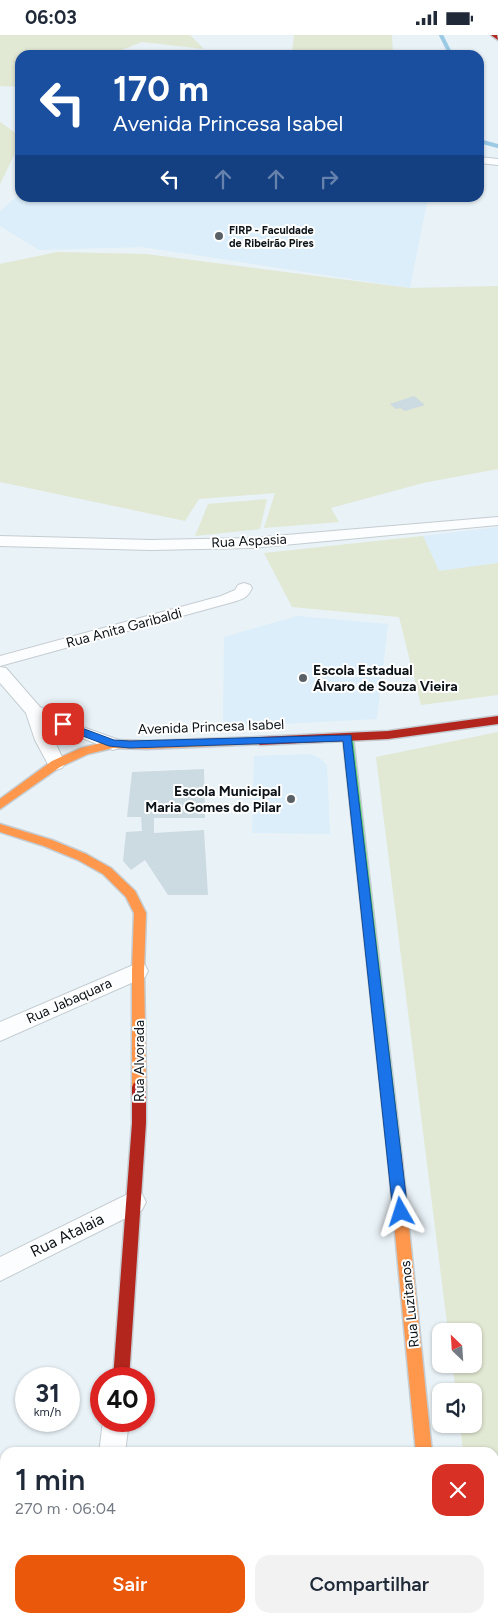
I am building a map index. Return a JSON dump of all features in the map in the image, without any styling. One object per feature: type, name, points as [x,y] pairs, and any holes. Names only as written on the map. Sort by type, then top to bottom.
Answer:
[{"type":"street","points":[[494,35],[498,38]]},
{"type":"street","points":[[484,161],[498,162]]},
{"type":"street","name":"Rua Aspasia","points":[[0,541],[150,545],[252,543],[498,521]]},
{"type":"street","name":"Rua Anita Garibaldi","points":[[0,661],[227,599],[242,593],[244,589]]},
{"type":"street","points":[[0,672],[34,711],[44,740],[56,765]]},
{"type":"street","points":[[34,711],[77,731],[113,744]]},
{"type":"street","name":"Avenida Princesa Isabel","points":[[0,805],[56,765],[85,751],[113,744],[147,745],[388,735],[498,720]]},
{"type":"street","name":"Rua Luzitanos","points":[[348,737],[391,1117],[423,1447]]},
{"type":"street","name":"Rua Alvorada","points":[[0,828],[82,857],[107,871],[131,894],[140,913],[138,971],[139,1123],[122,1367]]},
{"type":"street","name":"Rua Jabaquara","points":[[0,1032],[138,971]]},
{"type":"street","name":"Rua Atalaia","points":[[0,1269],[134,1202]]},
{"type":"street","points":[[113,1447],[115,1432]]},
{"type":"shaded area","name":"FIRP - Faculdade de Ribeirão Pires","points":[[15,198],[15,202],[427,202],[410,288],[142,247],[39,250],[0,226],[0,211]]},
{"type":"shaded area","points":[[498,527],[498,563],[439,571],[423,536]]},
{"type":"shaded area","name":"Escola Estadual Álvaro de Souza Vieira","points":[[297,616],[388,624],[377,719],[223,727],[224,637]]},
{"type":"shaded area","name":"Escola Municipal Maria Gomes do Pilar","points":[[311,754],[321,759],[327,765],[330,834],[252,833],[254,756]]},
{"type":"green space","points":[[0,35],[190,35],[204,49],[142,42],[122,50],[15,50],[15,87],[0,86]]},
{"type":"green space","points":[[294,35],[392,35],[393,50],[292,50]]},
{"type":"green space","points":[[0,122],[15,132],[15,153],[0,184]]},
{"type":"green space","points":[[57,252],[146,254],[410,288],[498,286],[498,469],[423,483],[331,508],[339,522],[264,528],[275,493],[199,499],[185,521],[0,482],[0,264]]},
{"type":"green space","points":[[267,499],[260,529],[195,536],[208,504]]},
{"type":"green space","points":[[423,536],[439,571],[498,563],[498,695],[421,705],[399,617],[292,607],[264,553]]},
{"type":"green space","points":[[498,732],[498,1447],[462,1447],[461,1433],[482,1433],[482,1383],[455,1383],[453,1373],[482,1373],[482,1323],[447,1323],[376,757]]},
{"type":"building","points":[[414,396],[425,405],[405,411],[400,408],[396,409],[390,404]]},
{"type":"building","points":[[204,769],[205,818],[154,818],[154,833],[204,830],[208,895],[168,895],[145,860],[131,870],[123,861],[126,832],[142,831],[141,817],[127,817],[132,772]]},
{"type":"waterway","points":[[441,35],[448,50]]},
{"type":"waterway","points":[[484,142],[498,146]]},
{"type":"traffic: fast","points":[[348,738],[395,1159]]},
{"type":"traffic: slow","points":[[0,805],[56,764],[85,751],[113,744],[147,745],[260,741]]},
{"type":"traffic: slow","points":[[0,828],[48,843],[82,857],[107,871],[131,894],[140,913],[138,971],[139,1087]]},
{"type":"traffic: slow","points":[[395,1159],[423,1447]]},
{"type":"traffic: jam","points":[[494,35],[498,38]]},
{"type":"traffic: jam","points":[[260,741],[388,735],[498,720]]},
{"type":"traffic: jam","points":[[122,1367],[139,1123],[139,1087]]},
{"type":"place","name":"FIRP - Faculdade de Ribeirão Pires","points":[[219,236]]},
{"type":"place","name":"Escola Estadual Álvaro de Souza Vieira","points":[[303,678]]},
{"type":"place","name":"Escola Municipal Maria Gomes do Pilar","points":[[291,799]]},
{"type":"route","points":[[63,724],[113,744],[130,745],[348,737],[401,1212]]}]
